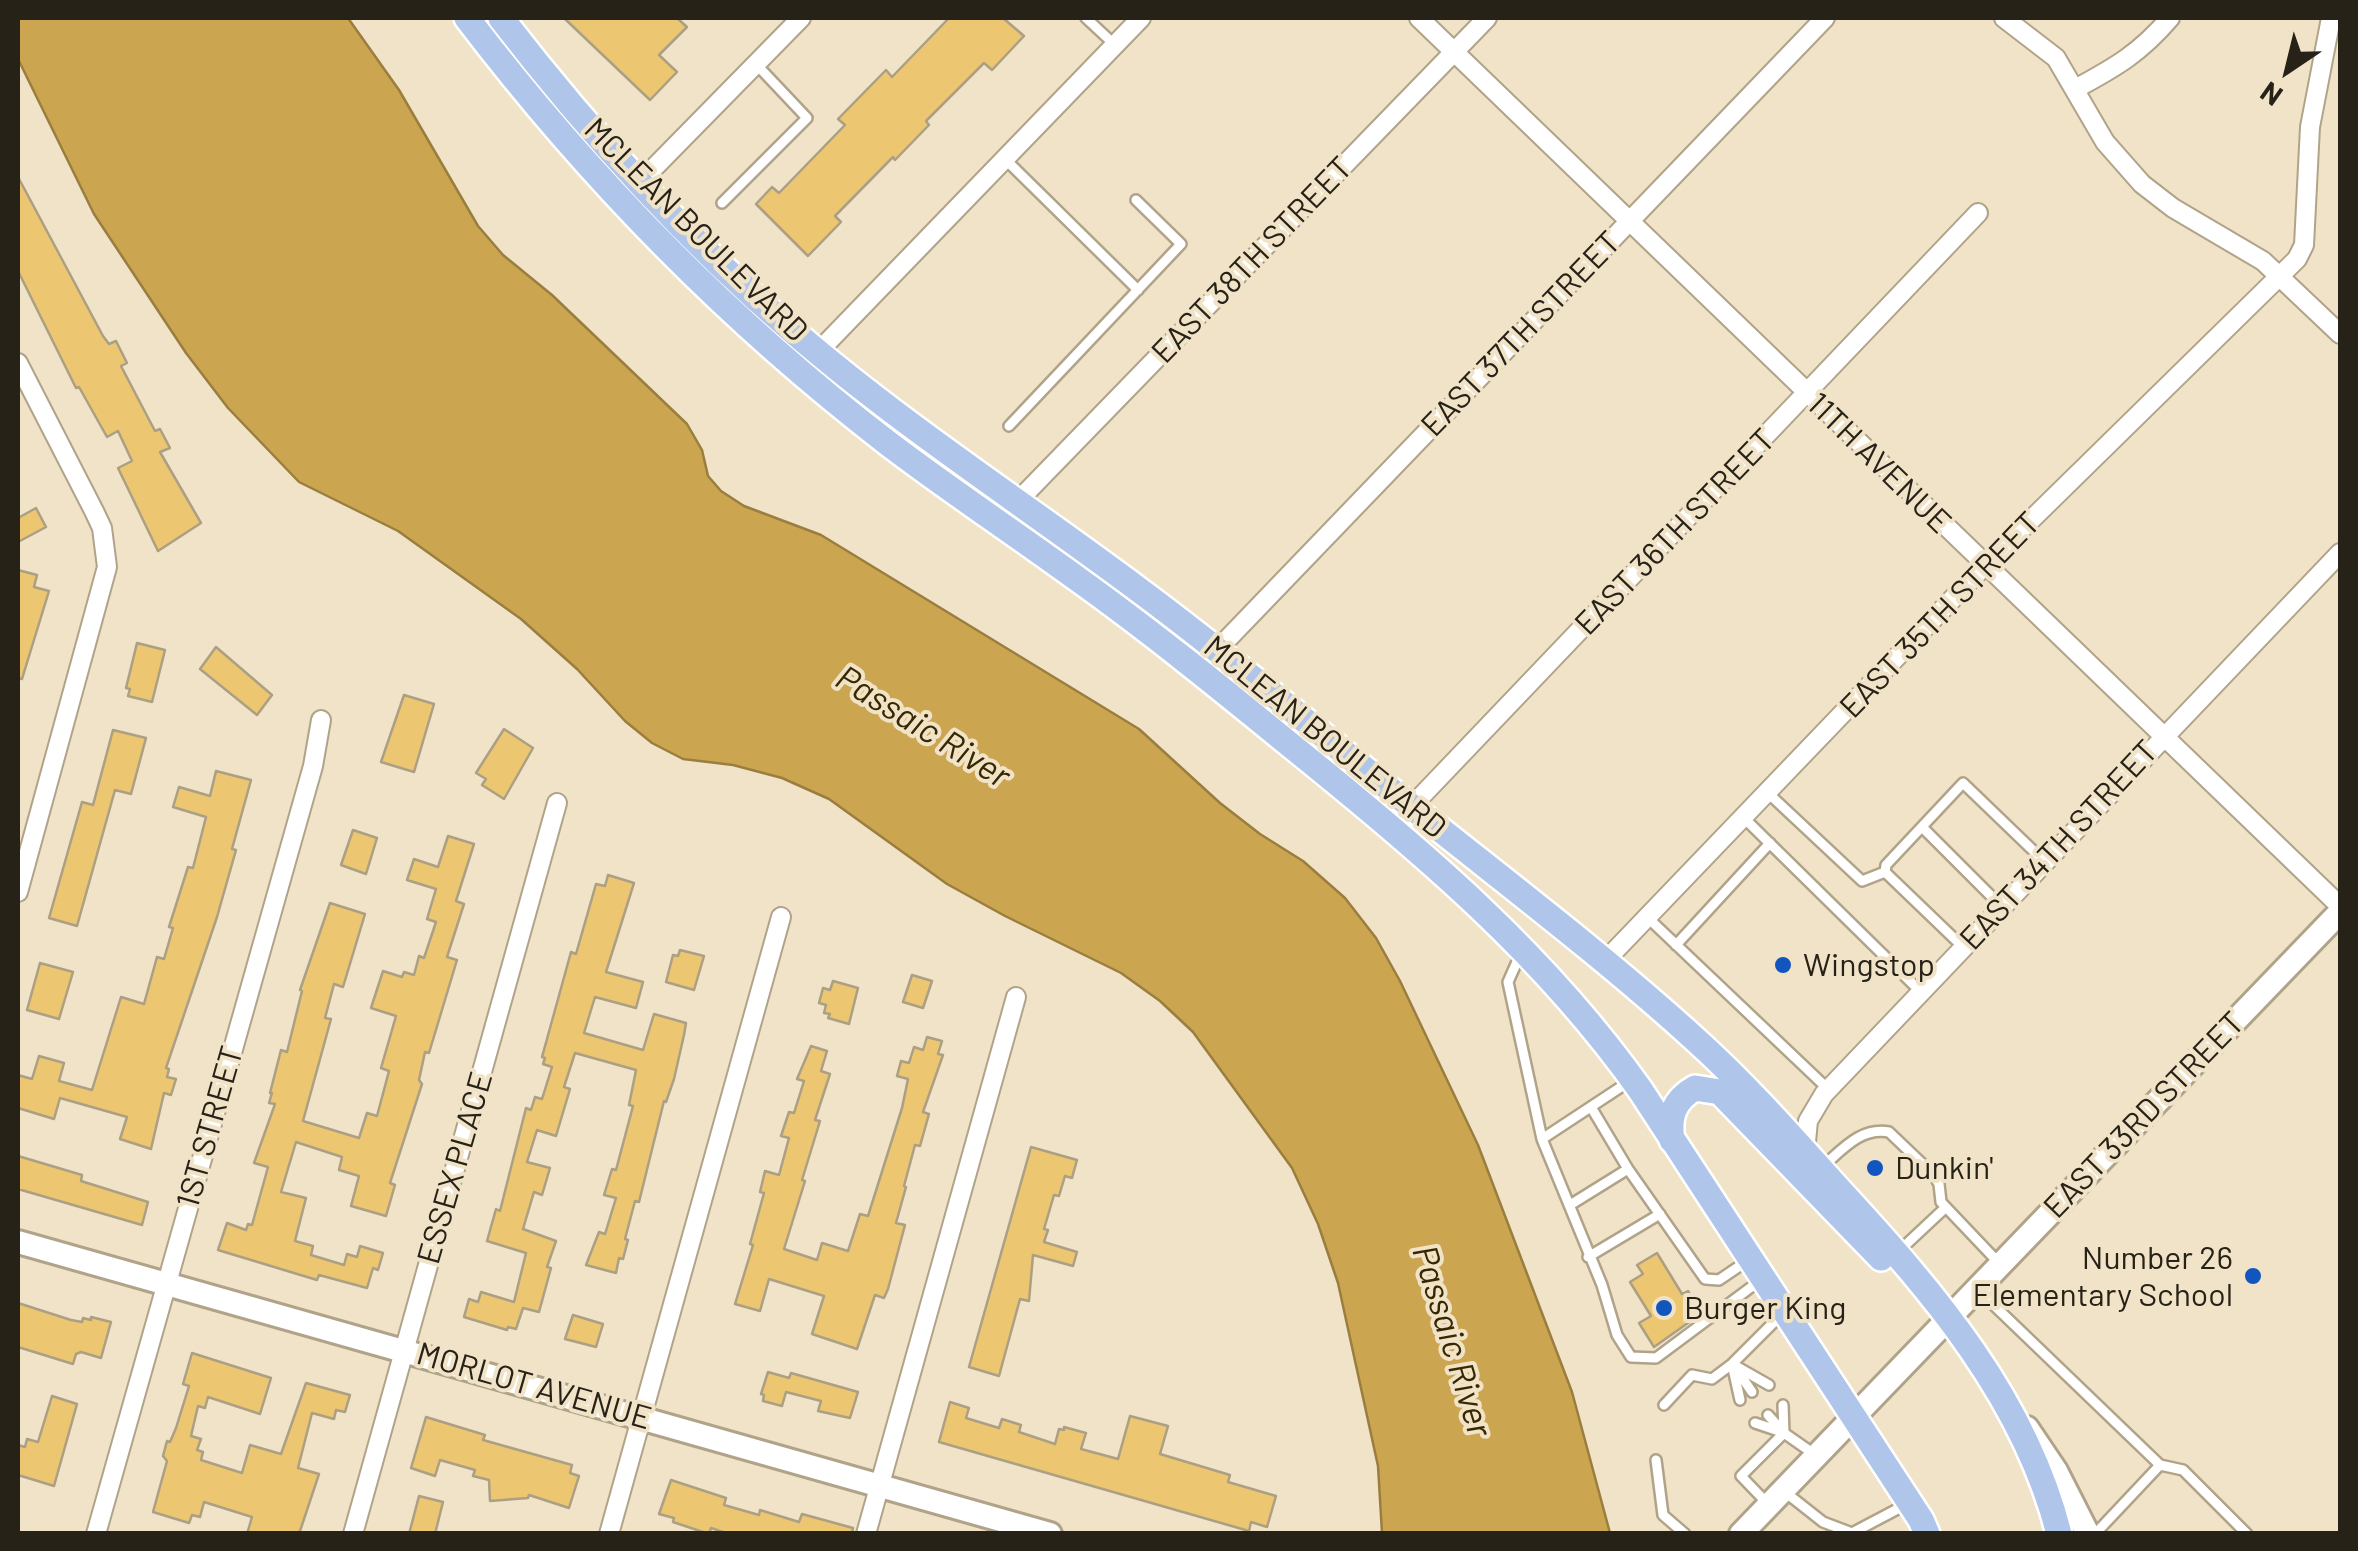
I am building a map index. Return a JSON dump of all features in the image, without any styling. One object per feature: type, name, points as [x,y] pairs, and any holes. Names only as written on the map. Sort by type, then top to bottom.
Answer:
[{"type":"main road","name":"MCLEAN BOULEVARD","points":[[466,18],[611,192],[774,350],[892,446],[1080,580],[1214,683],[1407,841],[1522,948],[1576,1004],[1633,1080],[1923,1522]]},
{"type":"main road","name":"MCLEAN BOULEVARD","points":[[501,18],[640,182],[733,276],[818,352],[908,424],[1217,650],[1605,961],[1702,1046],[1813,1160],[1949,1317],[2002,1396],[2038,1468],[2059,1534]]},
{"type":"main road","name":"EAST 33RD STREET","points":[[1741,1534],[2340,909]]},
{"type":"main road","points":[[1672,1140],[1672,1113],[1685,1094],[1696,1088],[1720,1092],[1853,1232],[1949,1317]]},
{"type":"main road","name":"MORLOT AVENUE","points":[[18,1242],[1050,1534]]},
{"type":"main road","points":[[2002,1396],[2048,1458],[2091,1534]]},
{"type":"street","points":[[640,182],[801,18]]},
{"type":"street","points":[[818,352],[1141,18]]},
{"type":"street","name":"11TH AVENUE","points":[[1420,18],[2340,909]]},
{"type":"street","name":"EAST 38TH STREET","points":[[1018,502],[1486,18]]},
{"type":"street","name":"EAST 37TH STREET","points":[[1217,650],[1825,18]]},
{"type":"street","points":[[2004,18],[2056,58],[2105,142],[2142,184],[2173,208],[2280,274],[2339,329]]},
{"type":"street","points":[[2075,88],[2124,63],[2146,46],[2170,18]]},
{"type":"street","name":"EAST 35TH STREET","points":[[1605,961],[1985,564],[2297,259],[2304,245],[2310,127],[2331,18]]},
{"type":"street","name":"EAST 36TH STREET","points":[[1411,806],[1978,212]]},
{"type":"street","points":[[18,363],[102,528],[107,567],[18,892]]},
{"type":"street","name":"EAST 34TH STREET","points":[[1813,1160],[1808,1121],[1828,1089],[2340,553]]},
{"type":"street","name":"1ST STREET","points":[[96,1534],[313,766],[321,720]]},
{"type":"street","name":"ESSEX PLACE","points":[[353,1534],[557,803]]},
{"type":"street","points":[[608,1534],[781,917]]},
{"type":"street","points":[[866,1534],[1016,997]]},
{"type":"lane","points":[[1086,18],[1115,45]]},
{"type":"lane","points":[[722,203],[807,118],[756,64]]},
{"type":"lane","points":[[1005,159],[1138,290]]},
{"type":"lane","points":[[1009,426],[1182,244],[1136,200]]},
{"type":"lane","points":[[1885,872],[1886,865],[1963,784],[2044,861]]},
{"type":"lane","points":[[1768,793],[1862,882],[1885,872]]},
{"type":"lane","points":[[1744,818],[1920,992]]},
{"type":"lane","points":[[1922,826],[2002,906]]},
{"type":"lane","points":[[1676,945],[1770,843]]},
{"type":"lane","points":[[1885,872],[1962,947]]},
{"type":"lane","points":[[1647,917],[1828,1089]]},
{"type":"lane","points":[[1522,948],[1508,982],[1542,1139],[1602,1285],[1617,1336],[1631,1357],[1656,1358],[1756,1269]]},
{"type":"lane","points":[[1542,1139],[1633,1080]]},
{"type":"lane","points":[[1591,1107],[1628,1168],[1706,1279],[1718,1280],[1756,1269]]},
{"type":"lane","points":[[1813,1160],[1867,1132],[1889,1132],[1933,1174],[1939,1184],[1941,1202],[2000,1264]]},
{"type":"lane","points":[[1570,1205],[1628,1168]]},
{"type":"lane","points":[[1896,1254],[1946,1208]]},
{"type":"lane","points":[[1588,1257],[1660,1214]]},
{"type":"lane","points":[[1976,1288],[2160,1465],[2182,1470],[2247,1534]]},
{"type":"lane","points":[[1664,1405],[1692,1376],[1712,1379],[1732,1364],[1784,1312]]},
{"type":"lane","points":[[1732,1364],[1769,1385]]},
{"type":"lane","points":[[1732,1364],[1752,1392]]},
{"type":"lane","points":[[1732,1364],[1740,1400]]},
{"type":"lane","points":[[1783,1405],[1784,1434],[1741,1476],[1852,1534],[1923,1522]]},
{"type":"lane","points":[[1768,1415],[1784,1434]]},
{"type":"lane","points":[[1755,1423],[1784,1434],[1816,1456]]},
{"type":"lane","points":[[1656,1460],[1663,1514],[1685,1534]]},
{"type":"lane","points":[[2091,1534],[2160,1465]]},
{"type":"water","name":"Passaic River","points":[[18,18],[348,18],[399,90],[478,226],[503,255],[552,295],[687,424],[702,450],[708,476],[721,491],[744,506],[821,535],[1139,729],[1220,803],[1303,861],[1345,898],[1376,938],[1400,981],[1478,1145],[1572,1392],[1610,1533],[1382,1533],[1378,1466],[1338,1283],[1318,1224],[1292,1168],[1193,1032],[1160,1001],[1121,973],[947,884],[829,799],[782,778],[733,765],[683,759],[652,743],[521,619],[398,531],[299,482],[228,408],[186,353],[94,214],[18,59]]},
{"type":"building","points":[[564,18],[677,18],[687,27],[659,55],[677,72],[650,100]]},
{"type":"building","points":[[949,18],[1003,18],[1024,36],[992,70],[984,63],[926,121],[929,125],[835,216],[841,222],[808,256],[756,204],[772,187],[779,193],[845,125],[838,119],[886,70],[892,77]]},
{"type":"building","points":[[18,177],[103,336],[109,344],[116,341],[127,363],[121,366],[155,431],[160,429],[170,448],[160,452],[201,523],[158,551],[118,468],[132,461],[118,431],[107,437],[79,387],[76,388],[18,271]]},
{"type":"building","points":[[36,508],[46,527],[18,542],[18,518]]},
{"type":"building","points":[[18,570],[37,575],[34,587],[49,591],[22,679],[18,678]]},
{"type":"building","points":[[137,643],[165,650],[152,702],[128,696],[130,689],[126,688]]},
{"type":"building","points":[[216,647],[272,695],[257,715],[200,669]]},
{"type":"building","points":[[404,695],[434,704],[414,772],[381,762]]},
{"type":"building","points":[[504,729],[533,748],[504,799],[482,785],[486,779],[476,773]]},
{"type":"building","points":[[113,730],[146,738],[131,794],[115,790],[77,926],[49,918],[82,802],[93,805]]},
{"type":"building","points":[[216,771],[251,780],[217,917],[166,1068],[167,1077],[176,1079],[171,1095],[164,1093],[151,1149],[120,1139],[127,1117],[60,1098],[54,1119],[18,1108],[18,1075],[32,1079],[39,1056],[64,1063],[59,1081],[92,1090],[121,997],[144,1004],[157,957],[164,959],[173,928],[169,927],[188,867],[193,868],[206,817],[173,807],[179,787],[210,796]]},
{"type":"building","points":[[353,830],[377,838],[366,874],[341,865]]},
{"type":"building","points":[[448,836],[474,844],[456,901],[464,904],[447,957],[457,960],[429,1053],[425,1052],[419,1080],[422,1084],[390,1183],[395,1185],[386,1216],[351,1206],[359,1176],[339,1170],[342,1157],[296,1142],[281,1192],[306,1198],[295,1241],[313,1246],[311,1255],[344,1265],[347,1254],[357,1257],[360,1246],[383,1253],[378,1270],[373,1268],[367,1288],[319,1275],[317,1280],[218,1250],[227,1223],[246,1230],[248,1224],[252,1225],[268,1167],[254,1163],[275,1104],[269,1103],[270,1093],[281,1050],[287,1052],[300,990],[330,903],[365,914],[343,987],[334,984],[325,1018],[331,1019],[303,1121],[359,1138],[367,1113],[377,1116],[389,1071],[381,1068],[396,1016],[371,1008],[383,971],[402,977],[404,972],[414,975],[419,956],[424,958],[436,922],[427,919],[436,889],[407,880],[414,859],[438,867]]},
{"type":"building","points":[[608,875],[634,883],[606,972],[643,982],[636,1008],[595,997],[584,1033],[643,1050],[654,1014],[686,1023],[684,1035],[616,1273],[586,1265],[599,1232],[605,1234],[616,1198],[604,1195],[612,1169],[616,1170],[633,1106],[629,1105],[636,1070],[575,1053],[564,1087],[570,1089],[556,1136],[537,1130],[527,1162],[550,1168],[542,1195],[534,1192],[523,1229],[556,1241],[547,1267],[551,1268],[539,1312],[523,1308],[516,1329],[507,1330],[464,1317],[469,1299],[478,1302],[481,1292],[514,1302],[526,1253],[487,1241],[496,1209],[500,1211],[526,1108],[531,1110],[535,1097],[542,1099],[552,1067],[543,1064],[542,1057],[571,952],[576,954],[596,884],[605,886]]},
{"type":"building","points":[[680,950],[704,956],[694,990],[666,982],[673,955],[678,956]]},
{"type":"building","points":[[40,963],[73,972],[59,1019],[27,1010]]},
{"type":"building","points":[[912,975],[932,981],[923,1008],[903,1002]]},
{"type":"building","points":[[833,981],[858,988],[849,1024],[828,1018],[830,1014],[824,1013],[826,1005],[819,1003],[823,988],[830,990]]},
{"type":"building","points":[[927,1037],[942,1041],[938,1054],[943,1055],[923,1112],[929,1114],[920,1146],[915,1145],[904,1186],[896,1223],[905,1225],[888,1289],[884,1298],[875,1295],[857,1349],[812,1334],[824,1296],[769,1279],[760,1311],[735,1304],[753,1245],[750,1244],[764,1193],[760,1192],[765,1171],[779,1175],[789,1138],[781,1136],[789,1112],[794,1113],[804,1081],[797,1079],[811,1046],[827,1051],[821,1071],[830,1074],[815,1120],[820,1121],[802,1180],[805,1181],[784,1249],[817,1260],[822,1243],[848,1251],[860,1214],[868,1216],[902,1108],[908,1079],[897,1076],[901,1061],[909,1063],[914,1047],[923,1050]]},
{"type":"building","points":[[1031,1147],[1077,1160],[1072,1178],[1065,1176],[1059,1196],[1054,1195],[1044,1242],[1077,1252],[1073,1266],[1033,1255],[1029,1301],[1020,1299],[999,1376],[969,1367]]},
{"type":"building","points":[[18,1156],[82,1175],[81,1181],[148,1202],[142,1225],[18,1189]]},
{"type":"building","points":[[1657,1253],[1682,1294],[1688,1291],[1702,1313],[1654,1347],[1639,1323],[1651,1316],[1630,1282],[1643,1274],[1637,1265]]},
{"type":"building","points":[[18,1303],[71,1320],[82,1322],[83,1318],[91,1317],[111,1322],[101,1358],[81,1352],[76,1354],[73,1364],[18,1347]]},
{"type":"building","points":[[573,1315],[603,1324],[596,1347],[565,1339]]},
{"type":"building","points":[[192,1353],[271,1378],[260,1414],[208,1397],[205,1408],[198,1406],[191,1436],[201,1439],[197,1450],[203,1452],[201,1460],[242,1473],[250,1445],[281,1454],[306,1383],[350,1395],[345,1412],[336,1410],[334,1419],[312,1413],[298,1468],[319,1474],[299,1534],[247,1534],[252,1517],[204,1502],[200,1517],[192,1515],[189,1523],[153,1512],[167,1461],[163,1456],[167,1441],[170,1442],[176,1428],[189,1386],[183,1384]]},
{"type":"building","points":[[768,1372],[789,1378],[791,1373],[858,1392],[850,1418],[818,1411],[821,1401],[786,1392],[782,1406],[763,1401],[761,1394]]},
{"type":"building","points":[[52,1396],[77,1404],[54,1486],[18,1475],[18,1445],[25,1447],[27,1439],[38,1442]]},
{"type":"building","points":[[950,1402],[969,1408],[966,1418],[999,1428],[1002,1419],[1021,1425],[1019,1432],[1055,1444],[1059,1429],[1064,1427],[1086,1433],[1081,1449],[1118,1459],[1130,1416],[1168,1426],[1160,1454],[1230,1475],[1228,1482],[1276,1496],[1267,1527],[1251,1522],[1249,1531],[939,1442]]},
{"type":"building","points":[[426,1417],[485,1435],[483,1440],[572,1465],[570,1473],[579,1476],[569,1508],[529,1495],[490,1501],[489,1480],[473,1476],[475,1470],[440,1460],[435,1476],[411,1468]]},
{"type":"building","points":[[671,1480],[726,1498],[724,1505],[759,1515],[760,1510],[799,1522],[802,1514],[853,1528],[852,1534],[729,1534],[711,1528],[709,1534],[659,1514]]},
{"type":"building","points":[[419,1496],[443,1502],[435,1534],[409,1534]]},
{"type":"place","name":"Wingstop","points":[[1783,965]]},
{"type":"place","name":"Dunkin'","points":[[1875,1168]]},
{"type":"place","name":"Number 26 Elementary School","points":[[2253,1276]]},
{"type":"place","name":"Burger King","points":[[1664,1308]]}]
